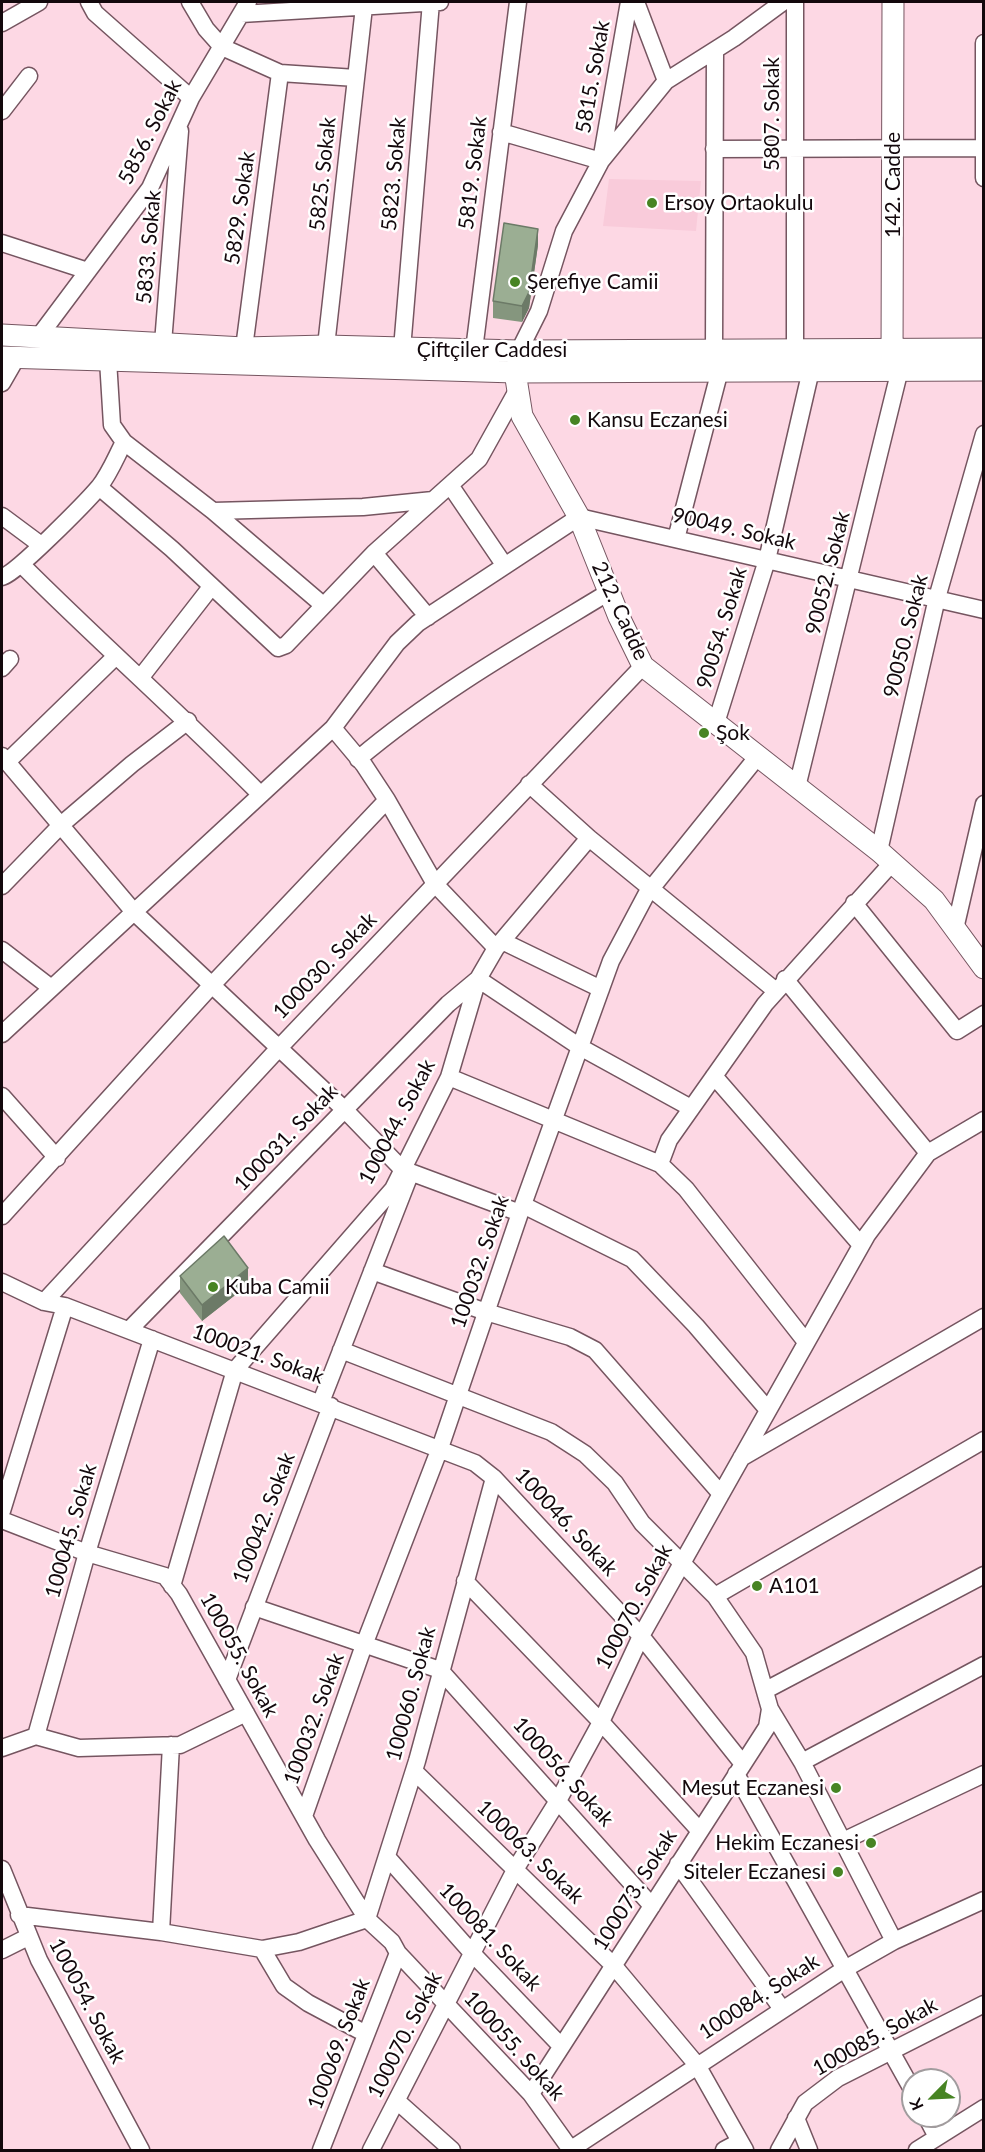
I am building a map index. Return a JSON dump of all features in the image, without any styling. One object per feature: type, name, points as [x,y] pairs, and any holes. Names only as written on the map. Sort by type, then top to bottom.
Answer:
[{"type":"street","points":[[2,23],[39,2]]},
{"type":"street","points":[[89,2],[95,13],[191,98]]},
{"type":"street","points":[[190,2],[206,29],[222,47],[280,73],[356,78]]},
{"type":"street","name":"5823. Sokak","points":[[402,349],[431,2]]},
{"type":"street","points":[[244,8],[441,2]]},
{"type":"street","name":"5819. Sokak","points":[[474,350],[518,2]]},
{"type":"street","name":"5815. Sokak","points":[[601,161],[629,2]]},
{"type":"street","points":[[636,2],[666,81]]},
{"type":"street","name":"5815. Sokak","points":[[211,587],[278,648],[286,645],[374,553],[479,459],[539,311],[564,231],[601,161],[666,81],[783,2]]},
{"type":"street","name":"5807. Sokak","points":[[795,2],[795,348],[803,370]]},
{"type":"street","name":"142. Cadde","points":[[893,2],[895,362]]},
{"type":"street","name":"5825. Sokak","points":[[326,346],[364,6]]},
{"type":"street","name":"5856. Sokak","points":[[40,335],[150,188],[191,98],[244,8]]},
{"type":"street","points":[[984,43],[984,178]]},
{"type":"street","points":[[714,349],[715,50]]},
{"type":"street","name":"5829. Sokak","points":[[244,348],[280,73]]},
{"type":"street","points":[[2,111],[29,76]]},
{"type":"street","name":"5833. Sokak","points":[[163,343],[181,119]]},
{"type":"street","points":[[501,132],[601,161]]},
{"type":"street","points":[[714,149],[983,148]]},
{"type":"street","points":[[2,243],[88,271]]},
{"type":"street","name":"Çiftçiler Caddesi","points":[[2,335],[40,335],[244,348],[326,346],[474,350],[517,370],[714,349],[795,348],[895,362],[984,370]]},
{"type":"street","name":"Çiftçiler Caddesi","points":[[9,357],[517,370],[803,370],[895,362],[984,350]]},
{"type":"street","points":[[2,383],[9,357]]},
{"type":"street","points":[[108,360],[112,425],[124,442],[213,511],[323,605]]},
{"type":"street","name":"90052. Sokak","points":[[797,787],[850,579],[895,362]]},
{"type":"street","name":"212. Cadde","points":[[517,370],[522,416],[579,517],[609,592],[643,666],[885,857],[934,900],[984,968]]},
{"type":"street","points":[[676,539],[720,370]]},
{"type":"street","name":"90054. Sokak","points":[[716,723],[766,560],[803,370]]},
{"type":"street","name":"90050. Sokak","points":[[885,857],[937,598],[984,434]]},
{"type":"street","points":[[2,577],[7,577],[22,565],[99,487],[124,442]]},
{"type":"street","points":[[450,485],[505,566]]},
{"type":"street","points":[[99,487],[172,549],[211,587],[141,677]]},
{"type":"street","points":[[213,511],[363,507],[433,500]]},
{"type":"street","points":[[2,516],[41,545]]},
{"type":"street","points":[[2,1034],[50,987],[333,728],[398,643],[428,617],[579,517]]},
{"type":"street","name":"90049. Sokak","points":[[579,517],[984,610]]},
{"type":"street","points":[[374,553],[428,617]]},
{"type":"street","points":[[22,565],[115,657],[141,677],[188,721],[260,794]]},
{"type":"street","points":[[358,759],[389,733],[459,684],[609,592]]},
{"type":"street","points":[[115,657],[4,759],[62,824],[134,912],[345,1110],[406,1171],[522,1209],[632,1259],[696,1326],[768,1410]]},
{"type":"street","name":"100030. Sokak","points":[[44,1302],[278,1049],[643,666]]},
{"type":"street","points":[[2,886],[62,824],[132,764],[188,721]]},
{"type":"street","points":[[333,728],[387,800],[435,884],[499,945],[601,989]]},
{"type":"street","name":"100032. Sokak","points":[[304,1816],[364,1645],[440,1448],[522,1209],[611,962],[651,889],[758,756]]},
{"type":"street","points":[[529,784],[651,889],[781,985],[928,1153]]},
{"type":"street","points":[[2,1216],[211,986],[387,800]]},
{"type":"street","points":[[955,928],[984,804]]},
{"type":"street","name":"100044. Sokak","points":[[172,1586],[235,1370],[393,1189],[406,1171],[450,1077],[478,980],[499,945],[589,838]]},
{"type":"street","points":[[660,1164],[669,1140],[714,1076],[781,985],[854,903],[885,857]]},
{"type":"street","points":[[854,903],[957,1031],[984,1014]]},
{"type":"street","points":[[2,950],[50,987]]},
{"type":"street","points":[[478,980],[580,1047],[691,1108]]},
{"type":"street","name":"100031. Sokak","points":[[129,1330],[448,1004],[478,980]]},
{"type":"street","points":[[714,1076],[861,1245]]},
{"type":"street","points":[[450,1077],[660,1164],[686,1190],[806,1342]]},
{"type":"street","points":[[2,1096],[57,1158]]},
{"type":"street","name":"100070. Sokak","points":[[371,2151],[516,1868],[559,1799],[601,1722],[641,1636],[861,1245],[928,1153],[984,1120]]},
{"type":"street","name":"100042. Sokak","points":[[227,1680],[326,1404],[341,1350],[372,1271],[406,1171]]},
{"type":"street","points":[[372,1271],[486,1312],[570,1337],[595,1350],[721,1494]]},
{"type":"street","name":"100021. Sokak","points":[[2,1282],[44,1302],[65,1306],[440,1448],[476,1463],[494,1478]]},
{"type":"street","points":[[2,1511],[65,1306]]},
{"type":"street","points":[[740,1458],[984,1317]]},
{"type":"street","name":"100045. Sokak","points":[[36,1736],[87,1553],[152,1339]]},
{"type":"street","points":[[341,1350],[551,1432],[585,1454],[615,1483],[642,1523],[715,1596],[754,1653],[770,1709],[802,1762],[894,1941]]},
{"type":"street","points":[[715,1596],[984,1440]]},
{"type":"street","name":"100060. Sokak","points":[[367,1919],[414,1771],[494,1478]]},
{"type":"street","name":"100046. Sokak","points":[[494,1478],[641,1636],[740,1769],[843,1970],[901,2068]]},
{"type":"street","name":"100055. Sokak","points":[[2,1520],[87,1553],[165,1576],[304,1816],[367,1919],[392,1942],[398,1953],[531,2094],[570,2150]]},
{"type":"street","points":[[766,1690],[984,1575]]},
{"type":"street","points":[[465,1581],[601,1722],[699,1830]]},
{"type":"street","points":[[254,1607],[440,1670]]},
{"type":"street","points":[[802,1762],[984,1665]]},
{"type":"street","name":"100056. Sokak","points":[[440,1670],[559,1799],[652,1906]]},
{"type":"street","name":"100073. Sokak","points":[[531,2094],[767,1727],[770,1709]]},
{"type":"street","points":[[2,1748],[36,1736],[79,1748],[180,1745],[246,1713]]},
{"type":"street","points":[[161,1932],[171,1745]]},
{"type":"street","name":"100063. Sokak","points":[[414,1771],[614,1966],[697,2065],[742,2146]]},
{"type":"street","points":[[843,1841],[984,1774]]},
{"type":"street","name":"100081. Sokak","points":[[388,1858],[472,1953],[561,2046]]},
{"type":"street","points":[[678,1864],[782,2009]]},
{"type":"street","name":"100054. Sokak","points":[[2,1869],[28,1936],[141,2151]]},
{"type":"street","name":"100084. Sokak","points":[[570,2150],[843,1970],[894,1941],[984,1900]]},
{"type":"street","points":[[19,1915],[161,1932],[262,1949],[299,1942],[367,1919]]},
{"type":"street","points":[[2,1950],[28,1936]]},
{"type":"street","points":[[262,1949],[284,1986],[308,2003],[366,2034]]},
{"type":"street","name":"100069. Sokak","points":[[321,2151],[398,1953]]},
{"type":"street","name":"100085. Sokak","points":[[779,2151],[805,2103],[838,2078],[984,2004]]},
{"type":"street","points":[[397,2100],[452,2151]]},
{"type":"street","points":[[927,2146],[984,2108]]},
{"type":"street","points":[[796,2118],[809,2151]]},
{"type":"street","points":[[926,2128],[927,2146]]},
{"type":"street","points":[[724,2151],[742,2146]]},
{"type":"shaded area","name":"Ersoy Ortaokulu","points":[[609,179],[701,181],[696,231],[603,226]]},
{"type":"building","name":"Şerefiye Camii","points":[[504,223],[538,229],[529,292],[522,306],[493,301]]},
{"type":"building","points":[[224,1236],[248,1268],[202,1305],[180,1276]]},
{"type":"place","name":"Ersoy Ortaokulu","points":[[652,203]]},
{"type":"place","name":"Şerefiye Camii","points":[[515,282]]},
{"type":"place","name":"Kansu Eczanesi","points":[[575,420]]},
{"type":"place","name":"Şok","points":[[704,733]]},
{"type":"place","name":"Kuba Camii","points":[[213,1287]]},
{"type":"place","name":"A101","points":[[757,1586]]},
{"type":"place","name":"Mesut Eczanesi","points":[[836,1788]]},
{"type":"place","name":"Hekim Eczanesi","points":[[871,1843]]},
{"type":"place","name":"Siteler Eczanesi","points":[[838,1872]]}]
